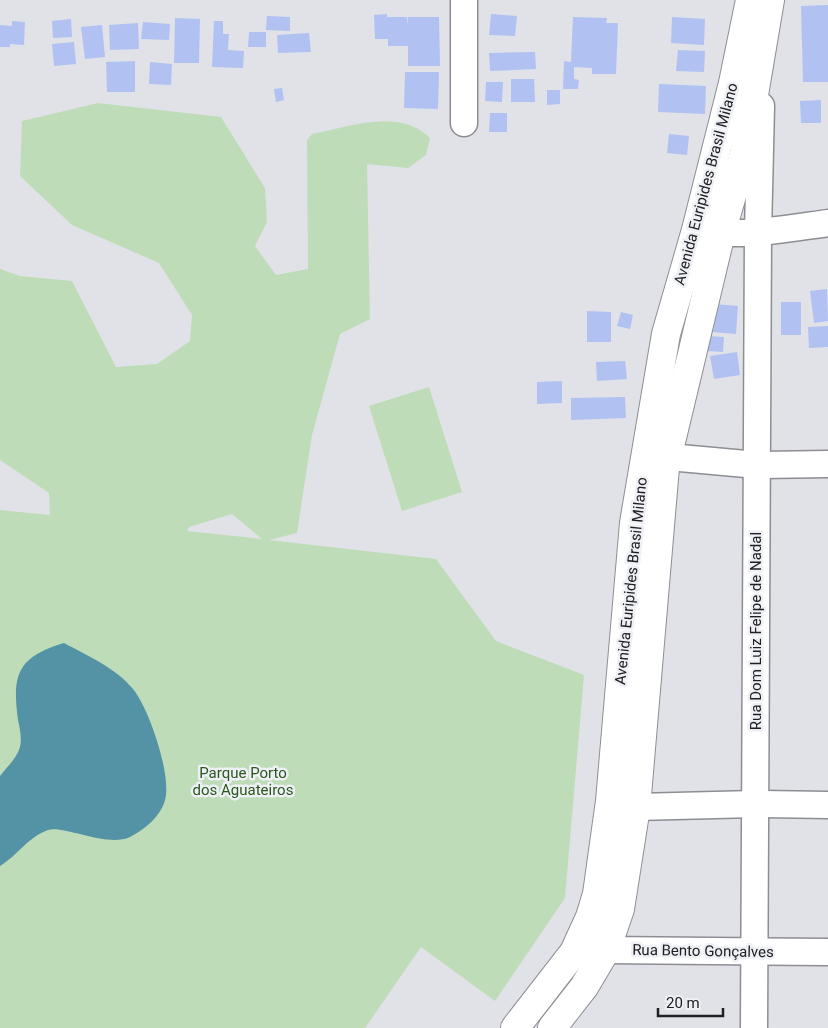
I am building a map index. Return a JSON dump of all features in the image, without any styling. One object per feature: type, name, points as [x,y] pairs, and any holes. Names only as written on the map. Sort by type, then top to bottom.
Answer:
[{"type":"main road","name":"Avenida Euripides Brasil Milano","points":[[515,1028],[580,942],[597,894],[610,801],[634,523],[656,456],[708,232],[718,144],[750,0]]},
{"type":"main road","name":"Avenida Euripides Brasil Milano","points":[[708,232],[744,154],[770,0]]},
{"type":"main road","name":"Avenida Euripides Brasil Milano","points":[[552,1028],[584,987],[606,950],[620,909],[636,807],[656,456]]},
{"type":"street","points":[[464,0],[464,123]]},
{"type":"street","name":"Rua Dom Luiz Felipe de Nadal","points":[[754,1028],[758,233],[763,38]]},
{"type":"street","points":[[718,144],[744,154]]},
{"type":"street","name":"Rua Dom Luiz Felipe de Nadal","points":[[744,154],[758,233]]},
{"type":"street","points":[[708,232],[758,233],[828,223]]},
{"type":"street","points":[[656,456],[757,465],[828,464]]},
{"type":"street","points":[[610,801],[636,807],[755,804],[828,806]]},
{"type":"street","name":"Rua Bento Gonçalves","points":[[580,942],[606,950],[828,952]]},
{"type":"green space","name":"Parque Porto dos Aguateiros","points":[[98,103],[221,117],[265,188],[267,222],[255,246],[276,275],[308,269],[307,140],[312,134],[357,124],[389,121],[404,123],[418,129],[430,138],[426,155],[408,168],[367,164],[370,319],[340,334],[312,435],[297,533],[269,540],[436,559],[496,641],[584,675],[565,898],[495,1001],[421,947],[365,1028],[0,1028],[0,510],[50,515],[49,493],[0,460],[0,269],[20,276],[72,281],[116,367],[157,364],[190,341],[192,315],[159,263],[72,225],[20,176],[22,121]],"holes":[[[232,514],[262,539],[187,531],[189,527]]]},
{"type":"green space","points":[[429,387],[462,492],[402,511],[369,406]]},
{"type":"water","points":[[64,643],[101,663],[118,675],[133,689],[139,698],[158,743],[165,775],[165,800],[160,812],[151,822],[141,831],[130,837],[121,840],[110,840],[55,829],[48,830],[34,837],[0,866],[0,776],[17,755],[21,744],[16,704],[18,680],[21,670],[27,662],[48,648]]},
{"type":"building","points":[[828,5],[828,82],[803,82],[801,6]]},
{"type":"building","points":[[387,14],[387,17],[407,17],[407,26],[408,17],[439,17],[440,66],[408,66],[408,46],[388,46],[388,39],[375,39],[374,15]]},
{"type":"building","points":[[491,14],[517,16],[515,36],[489,35]]},
{"type":"building","points":[[267,16],[290,17],[290,31],[266,30]]},
{"type":"building","points":[[573,17],[607,18],[606,23],[618,23],[616,74],[592,74],[592,68],[574,67],[574,79],[579,80],[578,89],[563,89],[564,61],[571,62]]},
{"type":"building","points":[[672,17],[705,19],[704,45],[671,43]]},
{"type":"building","points":[[175,18],[200,19],[199,63],[174,63]]},
{"type":"building","points":[[71,19],[72,37],[53,38],[52,21]]},
{"type":"building","points":[[12,21],[25,22],[24,45],[10,44],[10,47],[0,47],[0,25],[12,26]]},
{"type":"building","points":[[214,21],[223,21],[223,34],[229,34],[228,50],[244,51],[243,68],[212,67]]},
{"type":"building","points":[[143,22],[170,24],[169,40],[141,39]]},
{"type":"building","points":[[138,23],[139,49],[110,50],[109,25]]},
{"type":"building","points":[[102,25],[105,57],[85,59],[81,27]]},
{"type":"building","points":[[249,32],[266,32],[266,47],[248,47]]},
{"type":"building","points":[[309,33],[311,52],[278,53],[277,35]]},
{"type":"building","points":[[74,42],[76,64],[54,66],[52,44]]},
{"type":"building","points":[[678,50],[705,51],[704,72],[676,71]]},
{"type":"building","points":[[535,52],[536,69],[490,71],[489,53]]},
{"type":"building","points":[[135,61],[135,92],[107,92],[106,62]]},
{"type":"building","points":[[150,62],[172,64],[171,85],[149,84]]},
{"type":"building","points":[[405,72],[439,72],[438,109],[404,108]]},
{"type":"building","points":[[511,79],[534,79],[535,102],[511,102]]},
{"type":"building","points":[[486,82],[503,82],[502,102],[485,101]]},
{"type":"building","points":[[659,84],[706,86],[705,114],[658,112]]},
{"type":"building","points":[[282,88],[284,100],[276,102],[274,89]]},
{"type":"building","points":[[547,90],[560,90],[560,104],[547,105]]},
{"type":"building","points":[[821,100],[821,123],[801,123],[800,101]]},
{"type":"building","points":[[490,113],[507,113],[507,132],[489,132]]},
{"type":"building","points":[[669,134],[689,136],[687,155],[667,153]]},
{"type":"building","points":[[827,289],[828,321],[814,323],[810,291]]},
{"type":"building","points":[[781,302],[801,302],[801,335],[781,335]]},
{"type":"building","points":[[715,304],[738,306],[736,334],[713,332]]},
{"type":"building","points":[[587,311],[611,312],[611,342],[587,342]]},
{"type":"building","points":[[621,312],[633,315],[630,329],[617,326]]},
{"type":"building","points":[[828,326],[828,347],[809,348],[808,327]]},
{"type":"building","points":[[707,336],[724,337],[723,352],[707,351]]},
{"type":"building","points":[[737,352],[740,375],[714,379],[710,356]]},
{"type":"building","points":[[625,361],[627,379],[597,381],[596,362]]},
{"type":"building","points":[[562,381],[562,403],[537,404],[537,382]]},
{"type":"building","points":[[625,397],[626,418],[571,420],[571,398]]}]
